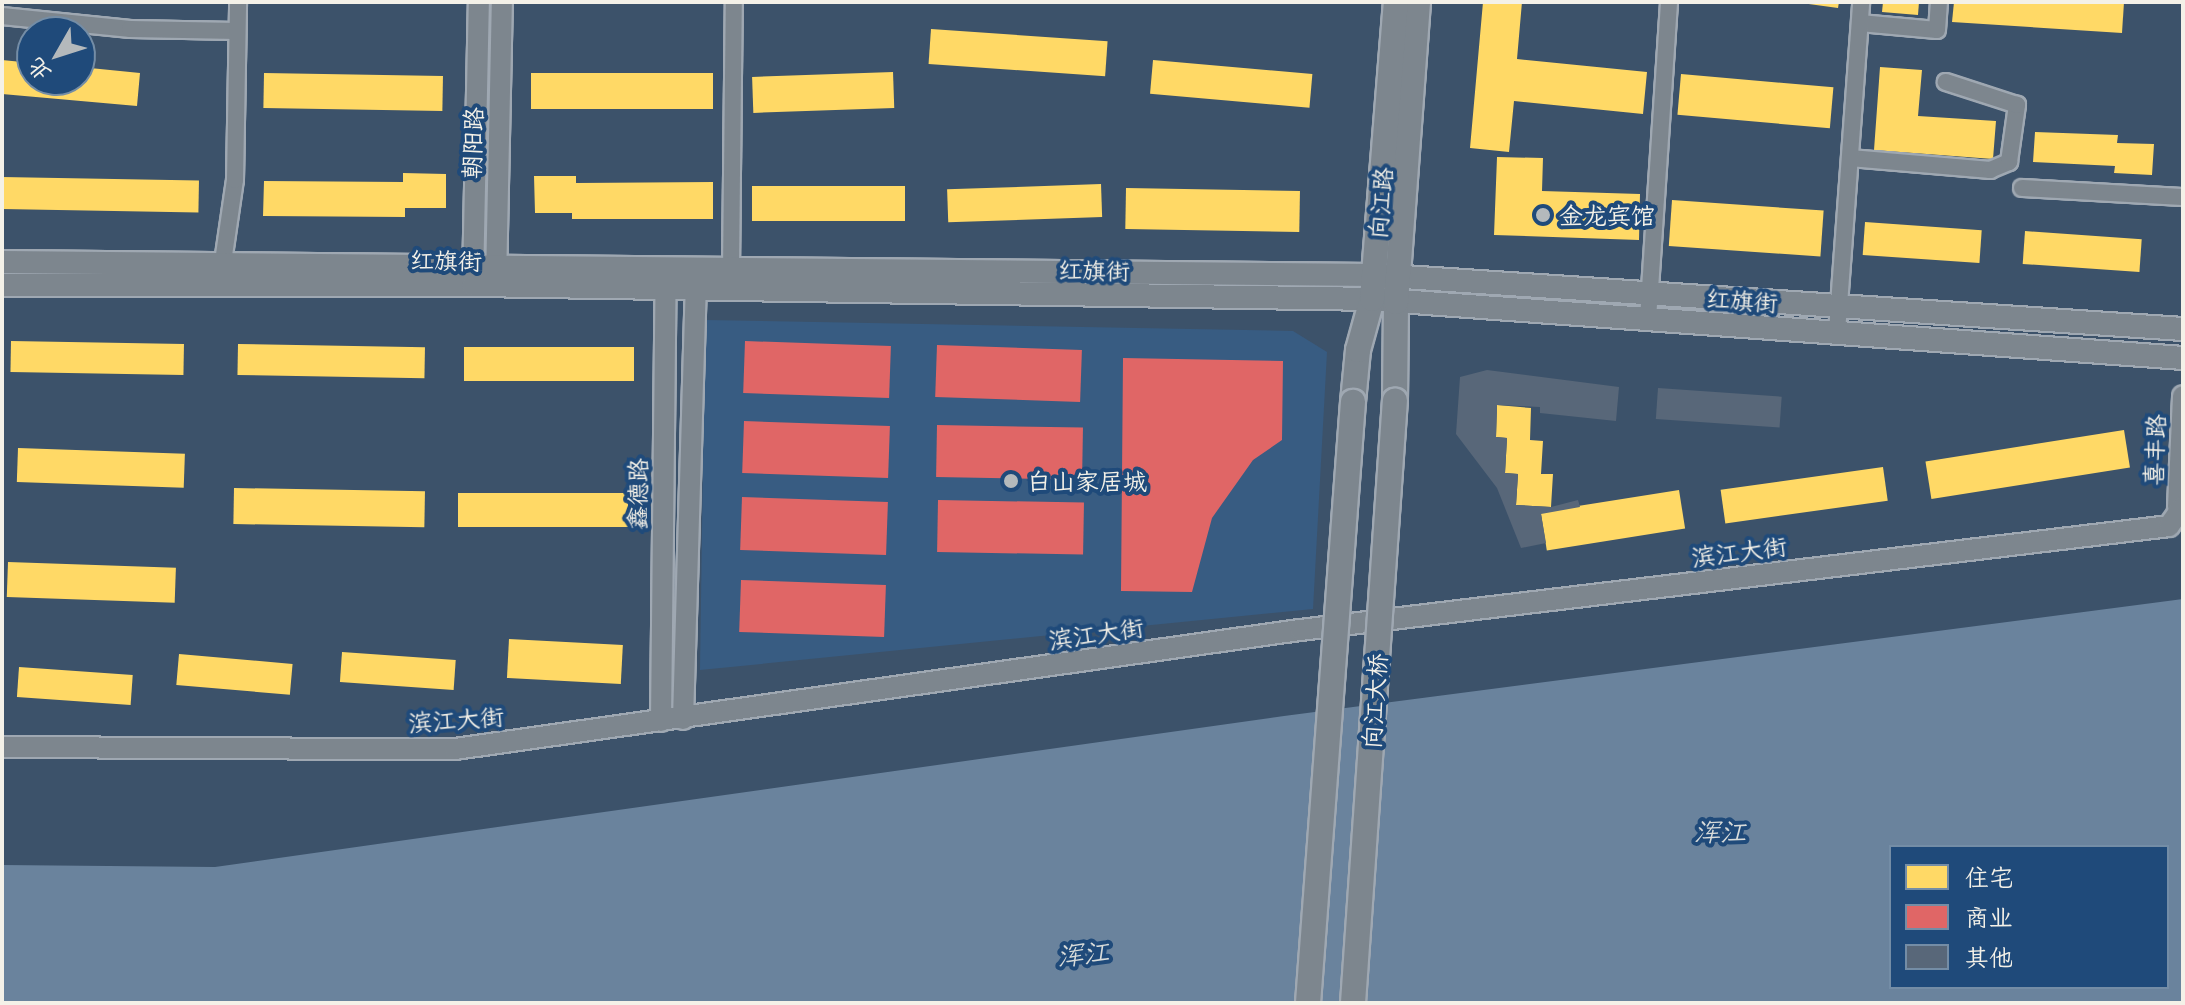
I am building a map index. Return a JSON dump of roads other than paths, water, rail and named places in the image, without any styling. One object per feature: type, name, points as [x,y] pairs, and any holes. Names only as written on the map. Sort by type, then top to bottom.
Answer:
[{"type":"main road","name":"向江路","points":[[1395,400],[1385,288],[1396,2]]},
{"type":"main road","name":"向江路","points":[[1353,402],[1358,350],[1385,288],[1418,2]]},
{"type":"main road","points":[[2,262],[223,262],[696,280],[731,269],[1651,293],[2183,329]]},
{"type":"main road","name":"红旗街","points":[[2,285],[480,271],[496,286],[666,279]]},
{"type":"main road","name":"红旗街","points":[[696,280],[1385,288],[1648,319],[2183,358]]},
{"type":"main road","name":"向江大桥","points":[[1353,1003],[1395,400]]},
{"type":"main road","name":"向江大桥","points":[[1308,1003],[1353,402]]},
{"type":"street","points":[[223,262],[235,180],[238,2]]},
{"type":"street","name":"朝阳路","points":[[479,2],[480,271]]},
{"type":"street","name":"朝阳路","points":[[480,271],[502,2]]},
{"type":"street","points":[[731,269],[734,2]]},
{"type":"street","points":[[1648,319],[1669,2]]},
{"type":"street","points":[[1837,332],[1861,2]]},
{"type":"street","points":[[1860,23],[1937,30],[1939,2]]},
{"type":"street","points":[[2,16],[130,29],[237,31]]},
{"type":"street","points":[[1850,158],[1990,170],[2009,162],[2017,105],[1946,82]]},
{"type":"street","points":[[2022,188],[2183,197]]},
{"type":"street","name":"鑫德路","points":[[661,721],[666,279]]},
{"type":"street","points":[[683,719],[696,280]]},
{"type":"street","name":"喜丰路","points":[[2180,507],[2183,396]]},
{"type":"street","name":"滨江大街","points":[[2,747],[455,749],[1300,630],[2169,526],[2180,507]]},
{"type":"water","name":"浑江","points":[[2183,599],[2183,1003],[2,1003],[2,865],[215,867],[1284,716]]},
{"type":"place","name":"金龙宾馆","points":[[1543,215]]},
{"type":"place","name":"白山家居城","points":[[1011,481]]}]
